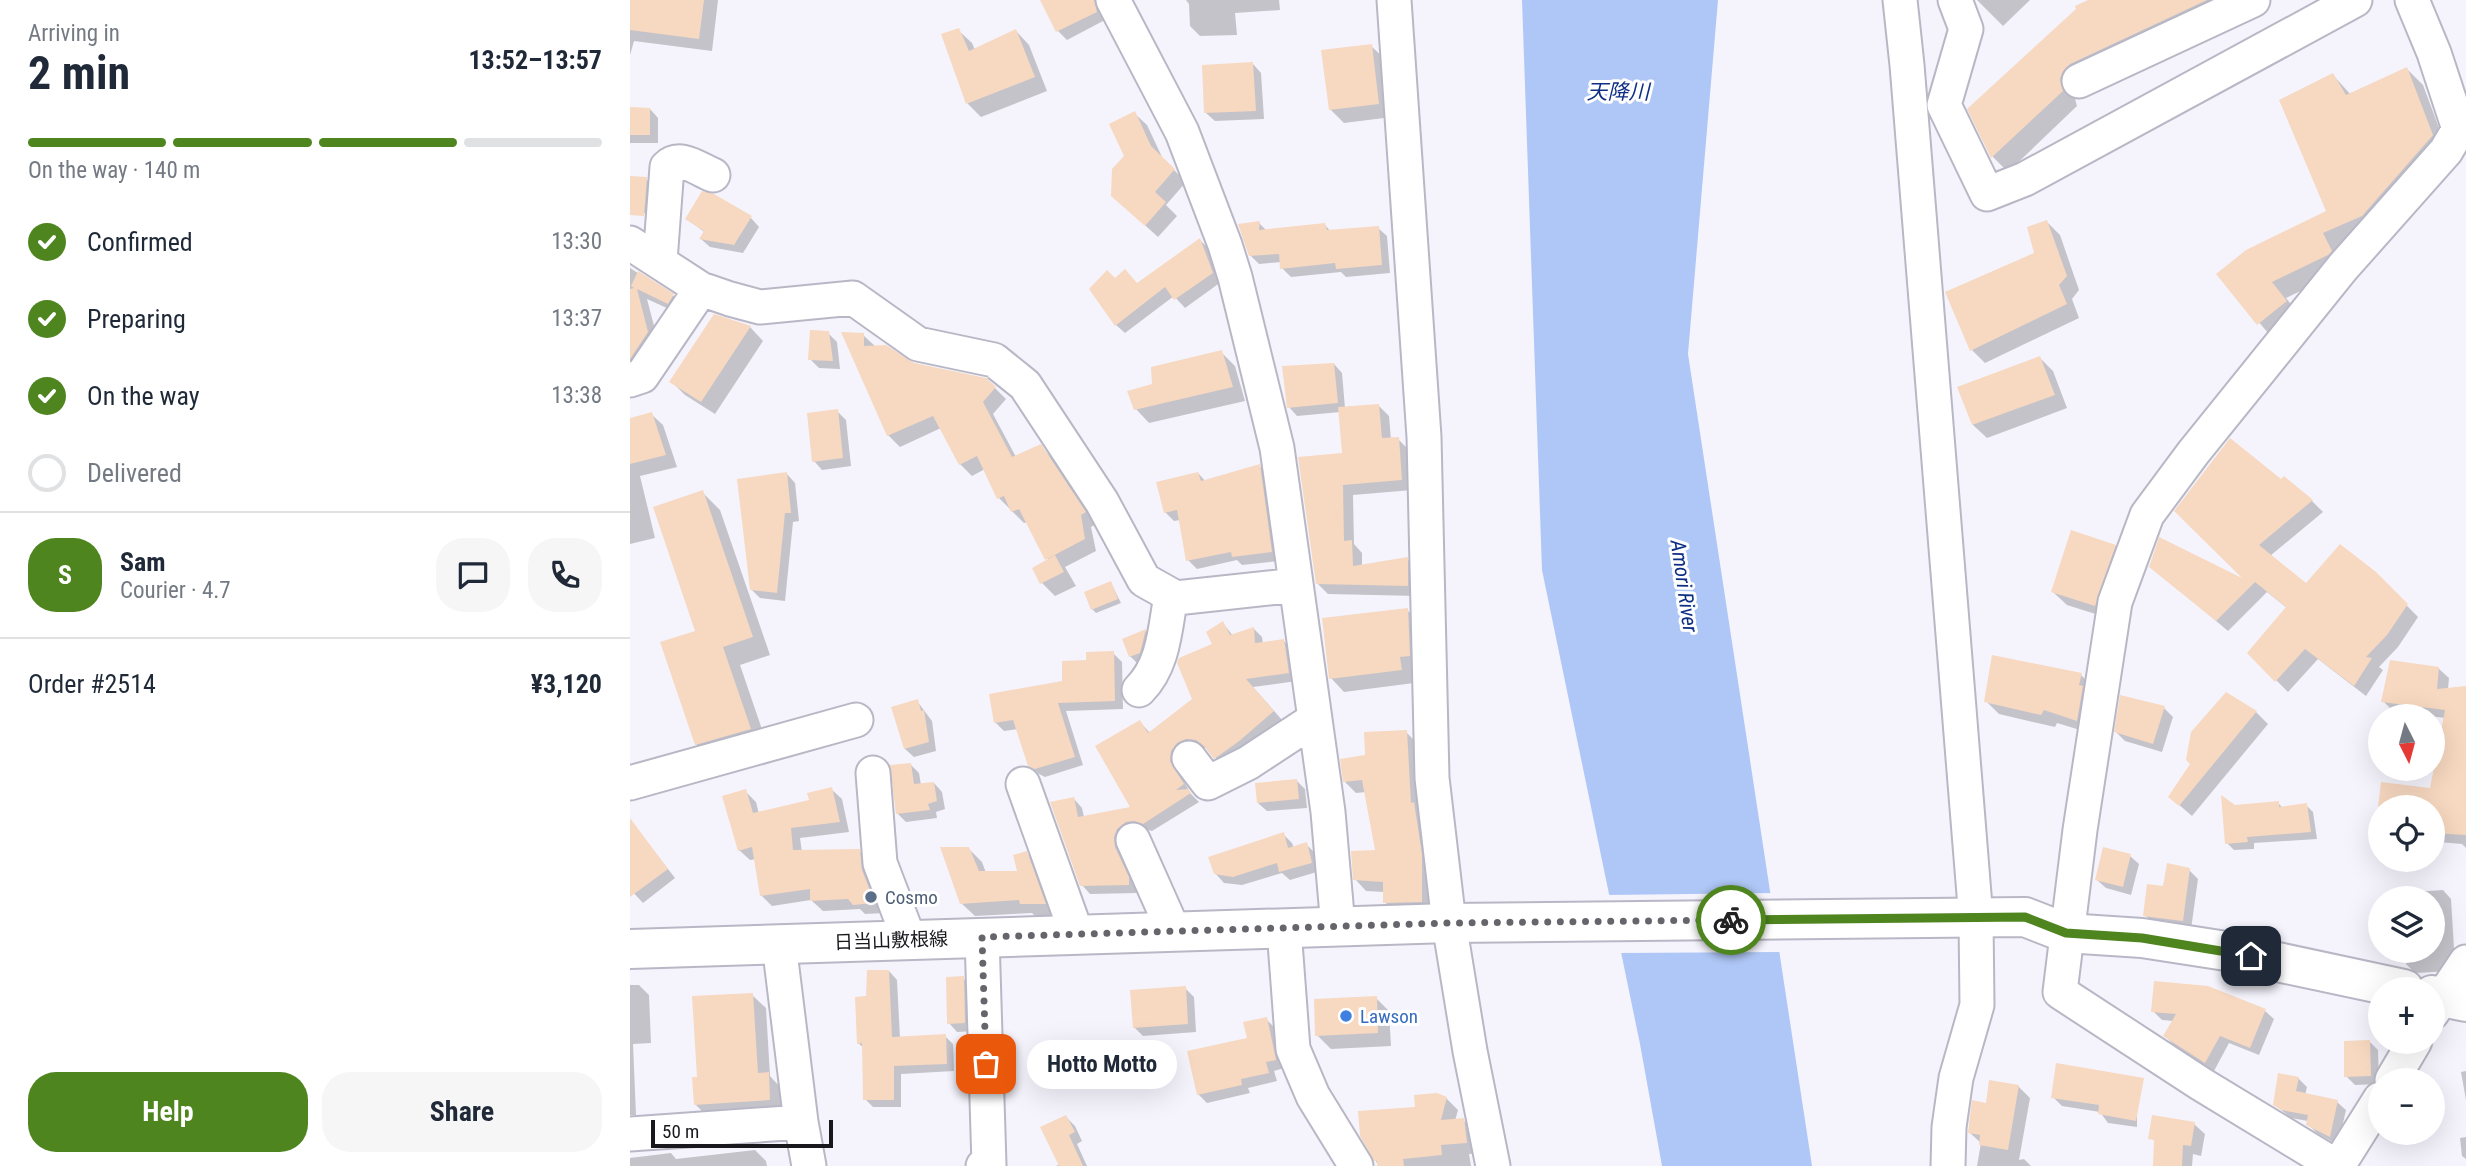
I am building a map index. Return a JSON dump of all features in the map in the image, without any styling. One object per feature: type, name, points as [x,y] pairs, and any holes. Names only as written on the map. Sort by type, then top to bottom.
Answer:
[{"type":"main road","name":"日当山敷根線","points":[[630,949],[1461,923],[2025,917],[2066,933],[2142,938],[2226,951],[2368,981]]},
{"type":"street","points":[[1113,0],[1182,132],[1235,277],[1277,448],[1328,812],[1338,927]]},
{"type":"street","points":[[1394,0],[1424,437],[1432,778],[1461,923],[1470,1051],[1493,1166]]},
{"type":"street","points":[[1900,0],[1976,919],[1977,1005],[1956,1078],[1948,1166]]},
{"type":"street","points":[[1955,0],[1966,29],[1944,105],[1987,194],[2025,179],[2355,0]]},
{"type":"street","points":[[2079,81],[2253,0]]},
{"type":"street","points":[[2368,1117],[2337,1166],[2201,1084],[2060,992],[2066,933],[2115,601],[2147,515],[2193,453],[2343,267],[2446,151],[2459,129],[2434,53],[2412,0]]},
{"type":"street","points":[[660,261],[667,167],[672,162],[680,161],[713,175]]},
{"type":"street","points":[[630,243],[701,289],[730,299],[760,307],[853,298],[918,344],[994,360],[1025,385],[1102,502],[1144,580],[1176,598],[1296,585]]},
{"type":"street","points":[[630,380],[642,376],[701,289]]},
{"type":"street","points":[[1139,690],[1149,680],[1159,662],[1171,595]]},
{"type":"street","points":[[1189,758],[1208,783],[1248,763],[1315,719]]},
{"type":"street","points":[[630,783],[856,720]]},
{"type":"street","points":[[873,773],[880,863],[909,939]]},
{"type":"street","points":[[1023,784],[1077,934]]},
{"type":"street","points":[[1133,840],[1174,932]]},
{"type":"street","points":[[1284,929],[1293,1049],[1313,1096],[1356,1166]]},
{"type":"street","points":[[982,937],[989,1165],[983,1166]]},
{"type":"street","points":[[779,944],[809,1166]]},
{"type":"street","points":[[2445,999],[2466,962]]},
{"type":"street","points":[[630,1134],[801,1122]]},
{"type":"water","name":"天降川","points":[[1522,0],[1718,0],[1688,354],[1812,1166],[1662,1166],[1640,1044],[1542,570]]},
{"type":"pier","points":[[1774,893],[1783,952],[1618,953],[1606,895]]},
{"type":"building","points":[[630,0],[704,0],[699,39],[630,30]]},
{"type":"building","points":[[1040,0],[1094,0],[1097,12],[1056,32]]},
{"type":"building","points":[[2088,0],[2207,0],[2070,64],[2060,79],[2063,91],[1991,158],[1967,109],[2076,9],[2075,6]]},
{"type":"building","points":[[959,28],[969,51],[1016,29],[1035,77],[966,104],[941,34]]},
{"type":"building","points":[[1372,44],[1379,104],[1329,110],[1321,50]]},
{"type":"building","points":[[1253,62],[1256,111],[1204,113],[1202,65]]},
{"type":"building","points":[[2407,67],[2433,135],[2362,216],[2323,233],[2332,251],[2328,255],[2272,282],[2287,301],[2257,325],[2216,274],[2246,250],[2326,211],[2279,100],[2333,73],[2346,95]]},
{"type":"building","points":[[630,107],[650,108],[650,135],[630,135]]},
{"type":"building","points":[[1135,111],[1151,146],[1175,169],[1155,192],[1166,202],[1145,226],[1111,196],[1112,169],[1124,156],[1109,124]]},
{"type":"building","points":[[630,176],[647,177],[644,216],[630,215]]},
{"type":"building","points":[[702,191],[714,194],[752,216],[734,245],[699,239],[704,231],[685,219]]},
{"type":"building","points":[[2047,220],[2067,276],[2059,285],[2067,304],[1970,351],[1945,292],[2034,253],[2027,227]]},
{"type":"building","points":[[1260,221],[1259,230],[1325,223],[1327,230],[1379,226],[1382,265],[1336,269],[1335,263],[1280,269],[1279,254],[1249,256],[1238,224]]},
{"type":"building","points":[[1200,238],[1213,273],[1174,300],[1165,287],[1115,326],[1089,289],[1107,270],[1115,278],[1125,269],[1137,283]]},
{"type":"building","points":[[638,271],[674,294],[668,304],[637,289],[648,332],[630,359],[630,289],[634,288],[631,286]]},
{"type":"building","points":[[714,314],[751,326],[701,402],[669,382]]},
{"type":"building","points":[[810,330],[829,331],[833,361],[808,360]]},
{"type":"building","points":[[841,332],[864,333],[864,346],[886,345],[914,363],[986,378],[996,387],[983,402],[1012,457],[1041,444],[1086,512],[1081,515],[1085,539],[1045,560],[1019,509],[1011,512],[1004,496],[997,499],[977,456],[959,465],[933,416],[887,436]]},
{"type":"building","points":[[1222,350],[1233,387],[1134,410],[1127,391],[1152,384],[1151,367]]},
{"type":"building","points":[[2040,356],[2055,395],[1972,425],[1957,387]]},
{"type":"building","points":[[1334,363],[1338,403],[1287,408],[1282,366]]},
{"type":"building","points":[[1379,404],[1382,438],[1399,437],[1402,480],[1343,485],[1344,541],[1352,540],[1353,566],[1408,557],[1408,586],[1316,584],[1298,457],[1342,453],[1338,407]]},
{"type":"building","points":[[838,409],[843,458],[812,462],[807,413]]},
{"type":"building","points":[[652,412],[666,455],[630,464],[630,418]]},
{"type":"building","points":[[2230,438],[2281,479],[2284,476],[2313,500],[2259,545],[2306,583],[2340,544],[2376,572],[2408,604],[2387,635],[2366,657],[2372,658],[2354,686],[2305,649],[2275,682],[2247,653],[2286,607],[2255,582],[2216,621],[2149,567],[2159,537],[2242,578],[2174,511]]},
{"type":"building","points":[[1260,464],[1272,552],[1232,557],[1231,552],[1186,561],[1177,510],[1164,513],[1156,482],[1198,472],[1201,481]]},
{"type":"building","points":[[787,472],[791,513],[785,513],[777,593],[750,590],[737,479]]},
{"type":"building","points":[[703,490],[753,637],[723,647],[751,729],[695,745],[660,642],[695,631],[653,507]]},
{"type":"building","points":[[2071,530],[2116,545],[2095,606],[2051,592]]},
{"type":"building","points":[[1055,555],[1064,572],[1040,584],[1032,568]]},
{"type":"building","points":[[1111,581],[1118,599],[1091,610],[1084,592]]},
{"type":"building","points":[[1408,608],[1410,656],[1400,657],[1402,670],[1329,679],[1322,618]]},
{"type":"building","points":[[1223,621],[1230,635],[1254,627],[1255,643],[1284,639],[1289,673],[1246,679],[1274,711],[1214,759],[1196,740],[1186,739],[1177,743],[1171,751],[1170,761],[1184,784],[1176,790],[1188,789],[1191,793],[1143,824],[1126,822],[1117,829],[1114,837],[1115,847],[1129,877],[1129,885],[1080,886],[1050,802],[1074,797],[1078,817],[1130,807],[1095,746],[1140,720],[1148,733],[1192,699],[1177,663],[1179,658],[1212,644],[1206,632]]},
{"type":"building","points":[[1146,629],[1140,653],[1129,657],[1122,639]]},
{"type":"building","points":[[1114,651],[1115,701],[1058,703],[1075,757],[1035,769],[1028,766],[1013,720],[994,723],[989,694],[1062,681],[1062,661],[1086,660],[1086,652]]},
{"type":"building","points":[[1992,655],[2082,673],[2079,685],[2083,686],[2077,721],[2044,710],[2041,715],[1984,702]]},
{"type":"building","points":[[2390,660],[2439,667],[2437,689],[2466,686],[2466,835],[2445,834],[2445,795],[2379,795],[2381,782],[2430,788],[2431,781],[2445,781],[2445,704],[2381,702]]},
{"type":"building","points":[[2226,692],[2257,711],[2179,806],[2168,797],[2190,764],[2186,760],[2191,732]]},
{"type":"building","points":[[2120,695],[2165,706],[2153,744],[2114,732]]},
{"type":"building","points":[[918,699],[921,711],[924,710],[929,742],[904,749],[891,707]]},
{"type":"building","points":[[1407,730],[1411,803],[1414,802],[1422,854],[1422,902],[1383,903],[1383,882],[1353,880],[1351,851],[1375,850],[1362,780],[1343,782],[1340,759],[1365,755],[1364,732]]},
{"type":"building","points":[[911,763],[914,784],[934,782],[937,801],[928,804],[930,810],[896,814],[890,765]]},
{"type":"building","points":[[1297,779],[1299,799],[1257,803],[1255,783]]},
{"type":"building","points":[[832,787],[840,822],[791,828],[793,850],[860,849],[862,870],[875,903],[853,905],[848,899],[810,901],[810,889],[760,896],[752,847],[738,851],[722,796],[746,789],[753,813],[809,800],[807,793]]},
{"type":"building","points":[[2221,795],[2235,805],[2279,801],[2279,807],[2307,803],[2311,832],[2247,837],[2248,842],[2225,844]]},
{"type":"building","points":[[630,818],[668,869],[630,897]]},
{"type":"building","points":[[1284,832],[1288,848],[1307,842],[1312,863],[1279,872],[1277,863],[1233,877],[1214,874],[1208,857]]},
{"type":"building","points":[[940,847],[969,847],[979,871],[1017,871],[1013,855],[1027,851],[1046,904],[1020,904],[1019,900],[960,904]]},
{"type":"building","points":[[2103,847],[2131,854],[2123,887],[2095,880]]},
{"type":"building","points":[[2167,863],[2190,868],[2183,921],[2143,916],[2147,884],[2163,886]]},
{"type":"building","points":[[867,970],[889,970],[892,1037],[946,1034],[947,1064],[894,1066],[894,1100],[863,1100],[862,1043],[857,1044],[855,997],[866,996]]},
{"type":"building","points":[[964,976],[965,1023],[947,1024],[946,977]]},
{"type":"building","points":[[2154,981],[2208,986],[2266,1009],[2250,1048],[2220,1036],[2205,1063],[2163,1036],[2176,1014],[2151,1012]]},
{"type":"building","points":[[1186,986],[1188,1024],[1133,1028],[1130,990]]},
{"type":"building","points":[[753,993],[758,1073],[769,1072],[770,1100],[694,1105],[692,1077],[697,1077],[692,996]]},
{"type":"building","name":"Lawson","points":[[1377,996],[1378,1033],[1315,1036],[1314,999]]},
{"type":"building","points":[[1267,1017],[1276,1060],[1266,1062],[1269,1073],[1241,1079],[1242,1085],[1197,1095],[1187,1051],[1247,1038],[1243,1022]]},
{"type":"building","points":[[2368,1040],[2371,1068],[2368,1068],[2368,1076],[2344,1077],[2344,1041]]},
{"type":"building","points":[[2056,1063],[2144,1078],[2136,1121],[2098,1114],[2099,1105],[2051,1098]]},
{"type":"building","points":[[2278,1073],[2299,1077],[2296,1091],[2338,1100],[2330,1137],[2306,1125],[2308,1115],[2281,1110],[2273,1105]]},
{"type":"building","points":[[1989,1080],[2019,1085],[2008,1150],[1979,1145],[1980,1135],[1968,1133],[1972,1100],[1986,1103]]},
{"type":"building","points":[[1437,1093],[1447,1097],[1441,1120],[1464,1118],[1467,1143],[1441,1145],[1442,1155],[1403,1159],[1404,1166],[1377,1166],[1377,1161],[1374,1161],[1360,1136],[1358,1111],[1415,1107],[1414,1095]]},
{"type":"building","points":[[1066,1115],[1075,1132],[1069,1135],[1083,1166],[1059,1166],[1040,1127]]},
{"type":"building","points":[[2152,1115],[2195,1122],[2191,1146],[2183,1145],[2182,1166],[2153,1166],[2154,1140],[2148,1139]]},
{"type":"way so far","points":[[986,1064],[982,937],[1449,923],[1731,920]]},
{"type":"place","name":"Cosmo","points":[[871,897]]},
{"type":"place","name":"Lawson","points":[[1346,1016]]},
{"type":"place","name":"Hotto Motto","points":[[986,1064]]},
{"type":"route","points":[[1731,920],[2025,917],[2066,933],[2142,938],[2251,956]]},
{"type":"water label","name":"Amori River","points":[[1684,586]]}]
